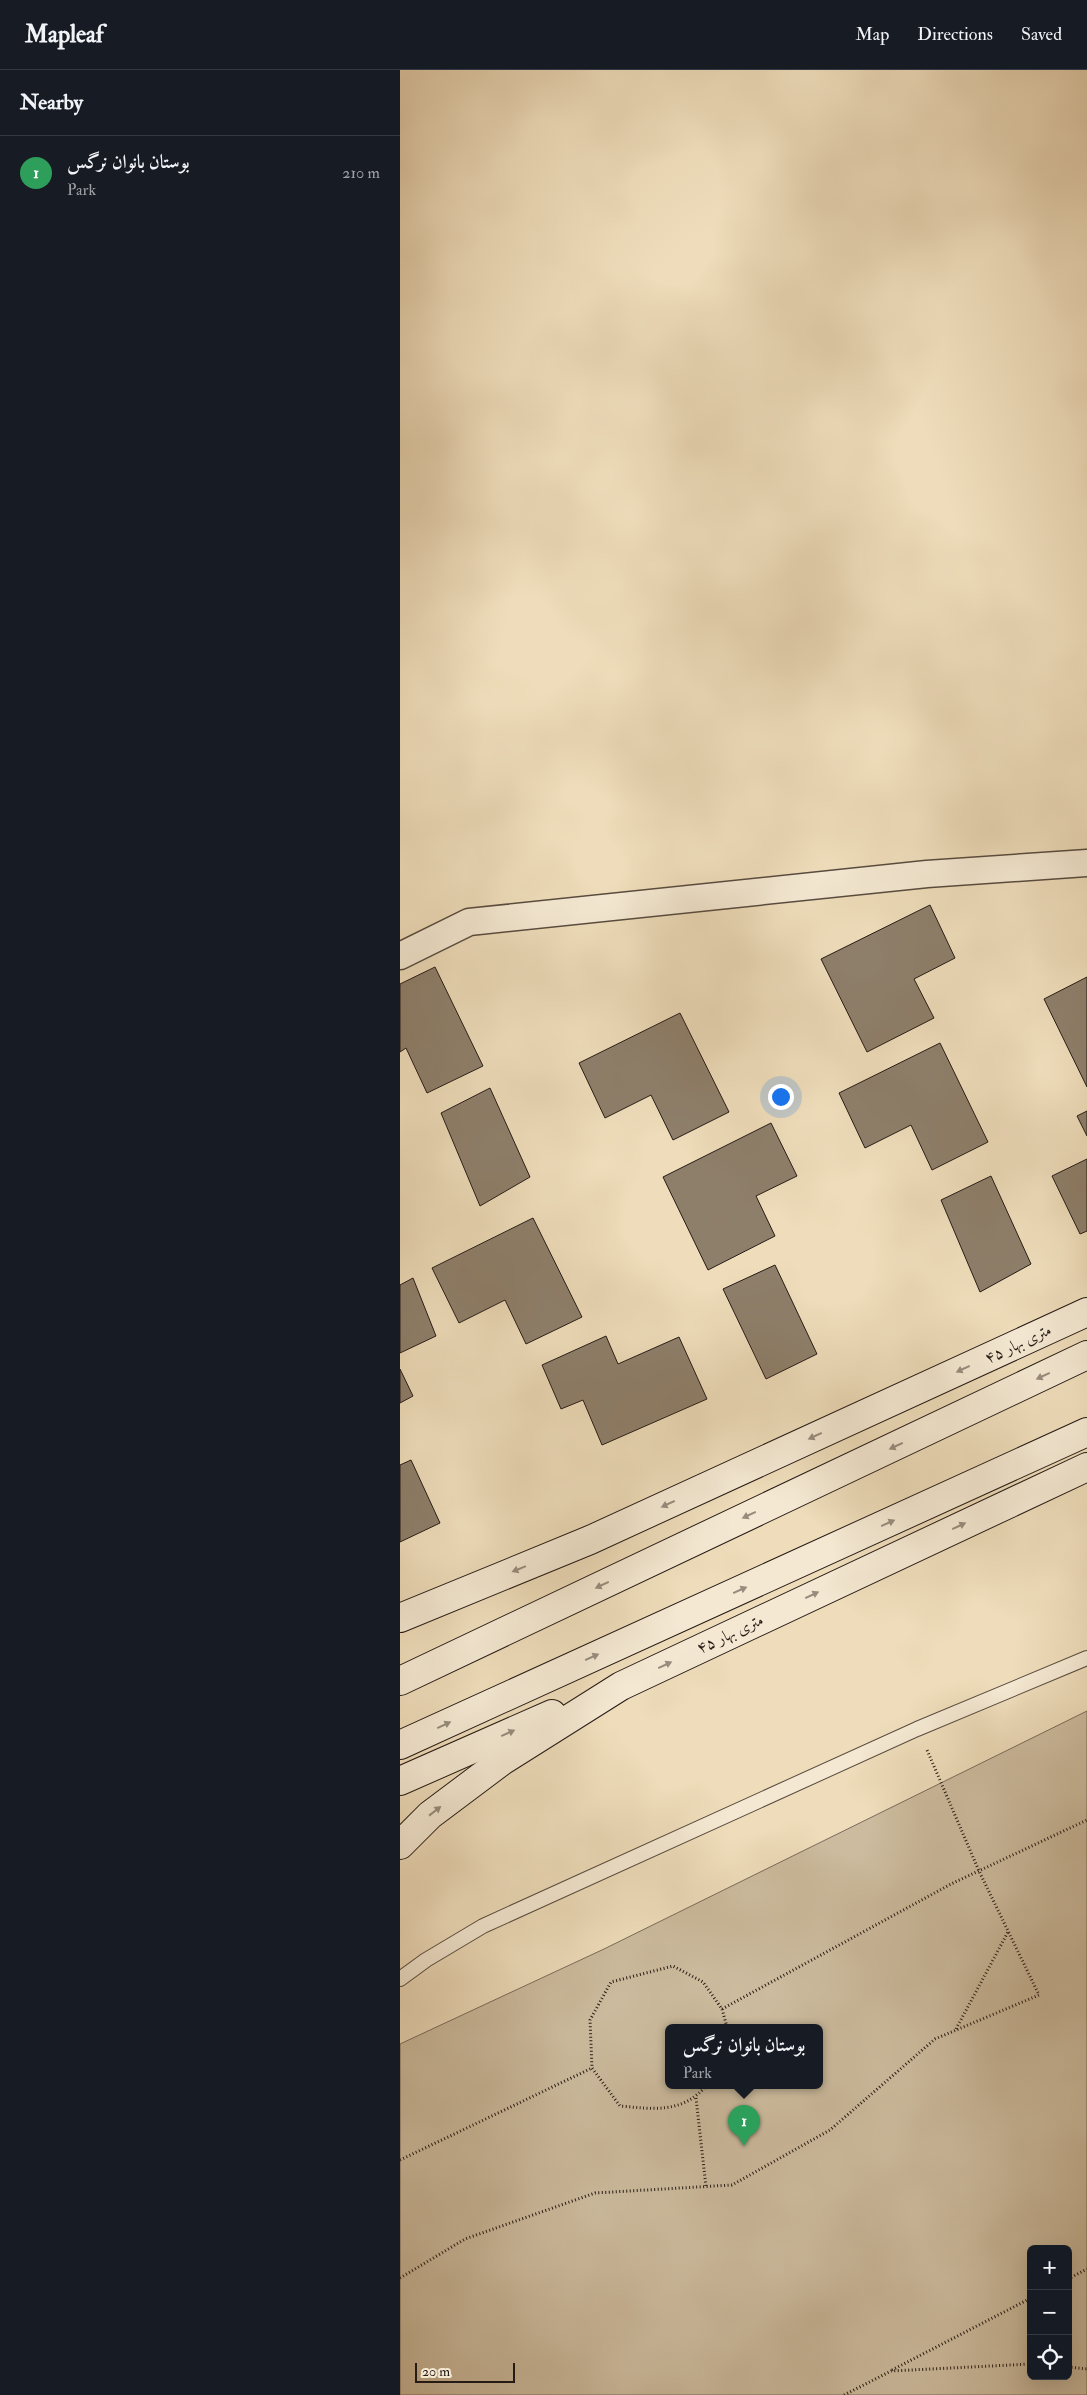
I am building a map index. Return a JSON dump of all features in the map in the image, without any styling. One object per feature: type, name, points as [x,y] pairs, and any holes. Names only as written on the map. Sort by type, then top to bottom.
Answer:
[{"type":"main road","name":"۴۵ متری بهار","points":[[400,1618],[590,1540],[1087,1312]]},
{"type":"main road","points":[[400,1681],[1087,1355]]},
{"type":"main road","points":[[400,1745],[1087,1432]]},
{"type":"main road","name":"۴۵ متری بهار","points":[[400,1845],[430,1815],[502,1761],[621,1686],[1087,1467]]},
{"type":"main road","points":[[400,1781],[545,1717],[621,1686]]},
{"type":"street","points":[[400,956],[469,922],[927,874],[1087,864]]},
{"type":"lane","points":[[400,1979],[426,1960],[483,1926],[917,1729],[1087,1658]]},
{"type":"path","points":[[400,2278],[465,2239],[595,2193],[732,2185],[830,2130],[935,2039],[1039,1995],[979,1871],[917,1729]]},
{"type":"path","points":[[722,2010],[951,1884],[1087,1820]]},
{"type":"path","points":[[956,2030],[1008,1932]]},
{"type":"path","points":[[704,2089],[696,2098],[663,2110],[620,2106],[592,2068],[590,2020],[611,1982],[673,1966],[703,1982],[722,2010],[726,2024]]},
{"type":"path","points":[[400,2160],[592,2068]]},
{"type":"path","points":[[696,2098],[706,2187]]},
{"type":"path","points":[[1072,2276],[1087,2269]]},
{"type":"path","points":[[844,2395],[1027,2300]]},
{"type":"path","points":[[891,2371],[1027,2364]]},
{"type":"path","points":[[1072,2367],[1087,2369]]},
{"type":"shaded area","points":[[1087,1711],[1087,2395],[400,2395],[400,2044],[604,1949]]},
{"type":"building","points":[[930,905],[955,958],[914,979],[934,1018],[867,1052],[821,959]]},
{"type":"building","points":[[435,967],[483,1066],[427,1093],[406,1048],[400,1052],[400,984]]},
{"type":"building","points":[[1087,977],[1087,1087],[1044,999]]},
{"type":"building","points":[[680,1013],[729,1112],[673,1140],[651,1095],[605,1118],[579,1063]]},
{"type":"building","points":[[940,1043],[988,1142],[932,1170],[911,1125],[865,1148],[839,1093]]},
{"type":"building","points":[[490,1088],[530,1177],[480,1206],[441,1113]]},
{"type":"building","points":[[1087,1111],[1087,1136],[1077,1116]]},
{"type":"building","points":[[771,1123],[797,1176],[756,1196],[775,1236],[708,1270],[663,1177]]},
{"type":"building","points":[[1087,1159],[1087,1231],[1080,1234],[1052,1176]]},
{"type":"building","points":[[991,1176],[1031,1264],[980,1292],[941,1200]]},
{"type":"building","points":[[533,1218],[582,1317],[526,1344],[505,1300],[459,1323],[432,1268]]},
{"type":"building","points":[[775,1265],[817,1354],[766,1379],[723,1289]]},
{"type":"building","points":[[413,1278],[436,1336],[400,1353],[400,1285]]},
{"type":"building","points":[[606,1336],[618,1364],[679,1337],[707,1399],[602,1445],[583,1400],[561,1409],[542,1365]]},
{"type":"building","points":[[400,1369],[413,1396],[400,1403]]},
{"type":"building","points":[[411,1460],[440,1523],[400,1542],[400,1465]]},
{"type":"place","name":"بوستان بانوان نرگس","points":[[744,2146]]}]
